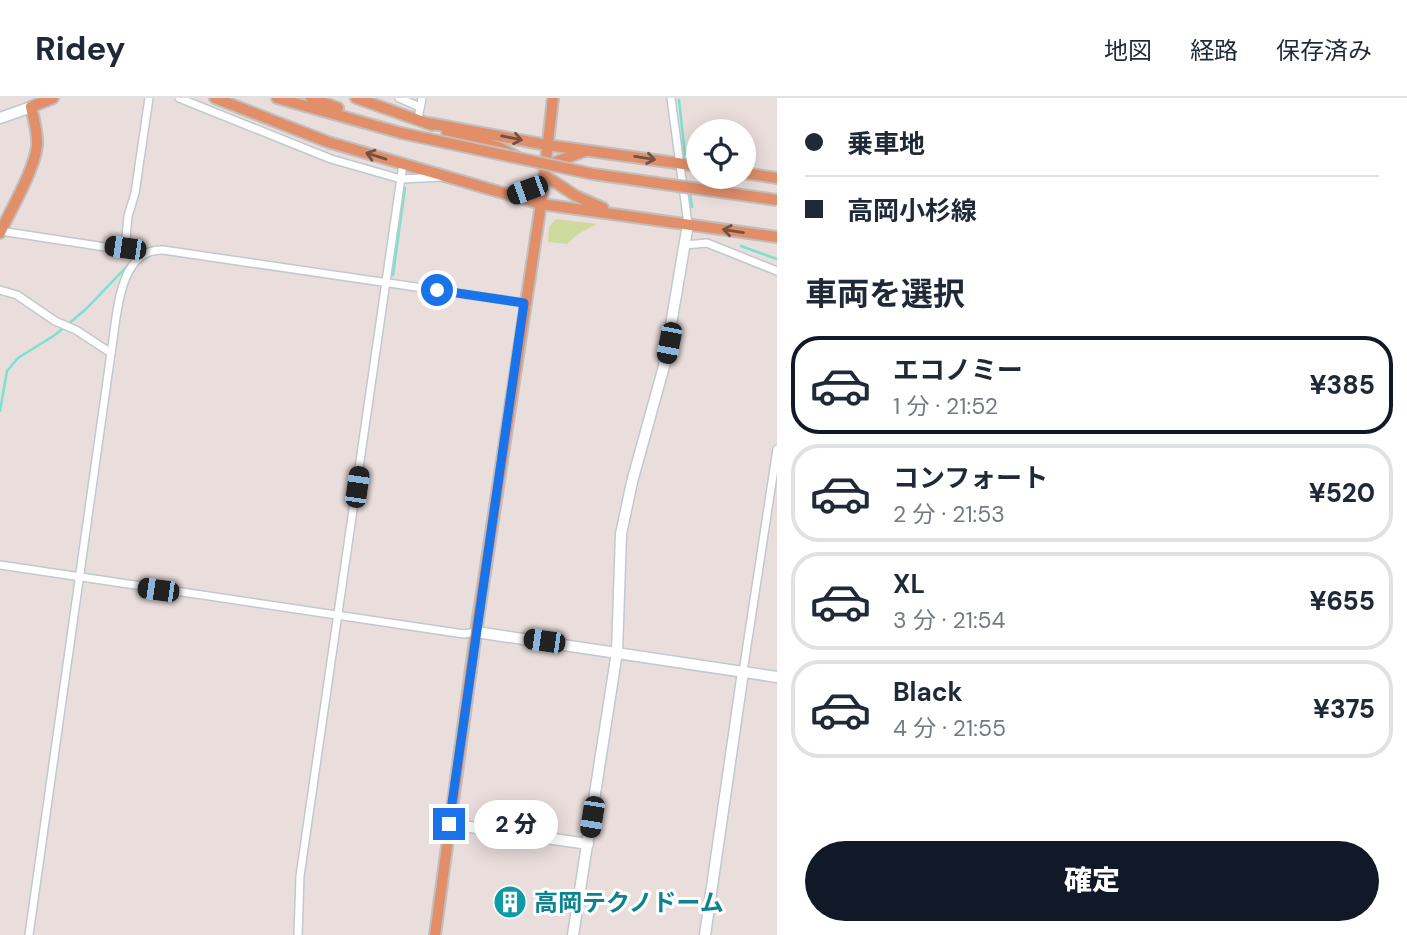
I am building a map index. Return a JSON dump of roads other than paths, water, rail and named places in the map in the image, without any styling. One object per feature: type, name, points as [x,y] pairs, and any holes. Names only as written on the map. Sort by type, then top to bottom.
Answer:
[{"type":"main road","points":[[0,231],[37,146],[31,107],[53,98]]},
{"type":"main road","points":[[215,98],[328,142],[541,204],[777,237]]},
{"type":"main road","points":[[277,98],[401,133],[593,174],[777,200]]},
{"type":"main road","points":[[311,98],[401,133]]},
{"type":"main road","points":[[356,98],[450,133],[501,148],[576,195],[616,213]]},
{"type":"main road","points":[[435,935],[476,632],[541,204],[553,98]]},
{"type":"main road","points":[[423,121],[547,145],[592,149],[686,165]]},
{"type":"main road","points":[[512,195],[544,173],[592,149]]},
{"type":"main road","points":[[756,175],[777,178]]},
{"type":"street","points":[[125,248],[149,98]]},
{"type":"street","points":[[179,98],[331,159],[401,178],[450,177]]},
{"type":"street","points":[[399,98],[421,102],[423,121]]},
{"type":"street","points":[[573,935],[617,652],[621,534],[632,482],[664,366],[688,224],[671,98]]},
{"type":"street","points":[[0,118],[31,107]]},
{"type":"street","points":[[298,935],[300,876],[403,164]]},
{"type":"street","points":[[0,231],[144,253]]},
{"type":"street","points":[[685,245],[707,243],[723,252],[777,271]]},
{"type":"street","points":[[29,935],[111,353],[124,279],[136,262],[151,249],[163,250],[524,303]]},
{"type":"street","points":[[0,290],[17,295],[55,321],[76,330],[111,353]]},
{"type":"street","points":[[705,935],[777,449]]},
{"type":"street","points":[[0,565],[338,616],[464,634],[476,632],[777,677]]},
{"type":"street","points":[[449,824],[588,844]]},
{"type":"waterway","points":[[679,100],[685,155]]},
{"type":"waterway","points":[[390,275],[393,275],[405,188]]},
{"type":"waterway","points":[[690,193],[692,207]]},
{"type":"waterway","points":[[741,246],[777,259]]},
{"type":"waterway","points":[[159,253],[381,284]]},
{"type":"waterway","points":[[0,411],[7,371],[18,358],[55,335],[86,309],[133,260]]},
{"type":"place","name":"高岡テクノドーム","points":[[510,902]]}]
